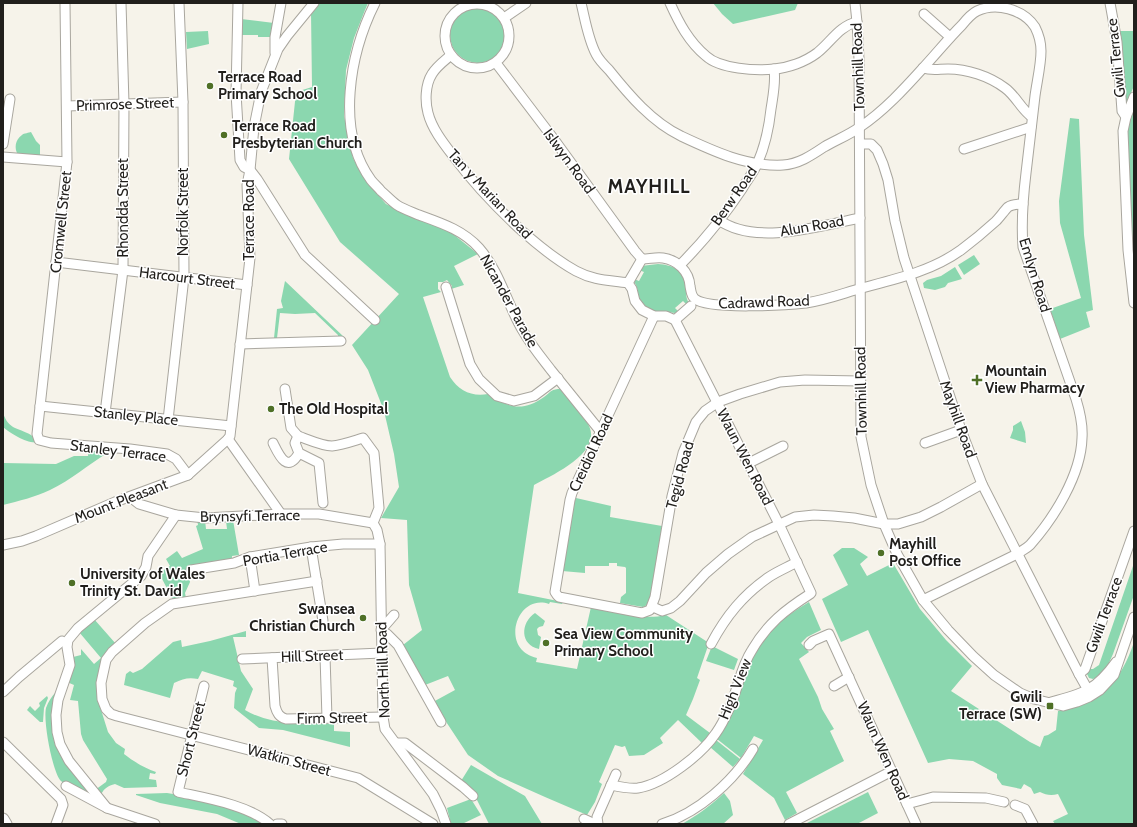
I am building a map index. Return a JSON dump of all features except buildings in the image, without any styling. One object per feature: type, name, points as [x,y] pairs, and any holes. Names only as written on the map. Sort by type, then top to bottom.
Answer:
[{"type":"main road","points":[[3,819],[6,824]]},
{"type":"street","name":"Cromwell Street","points":[[39,440],[37,434],[67,162],[65,3]]},
{"type":"street","name":"Rhondda Street","points":[[105,413],[123,270],[124,104],[121,3]]},
{"type":"street","name":"Norfolk Street","points":[[168,420],[184,277],[183,102],[179,3]]},
{"type":"street","name":"Terrace Road","points":[[228,439],[230,436],[250,258],[247,185],[250,170],[244,167],[240,160],[236,93],[238,3]]},
{"type":"street","points":[[275,57],[275,38],[281,3]]},
{"type":"street","points":[[314,3],[284,40],[275,57],[261,92],[254,127],[250,170],[305,255],[375,320]]},
{"type":"street","name":"Nicander Parade","points":[[375,3],[370,12],[361,38],[351,82],[350,126],[356,150],[362,165],[371,180],[396,205],[459,231],[479,248],[489,262],[514,314],[532,346],[600,432]]},
{"type":"street","points":[[504,18],[526,3]]},
{"type":"street","name":"Emlyn Road","points":[[581,3],[588,32],[596,55],[623,88],[657,121],[675,133],[707,148],[734,158],[757,163],[783,165],[799,161],[860,128],[882,110],[974,12],[983,8],[1007,8],[1018,12],[1029,19],[1040,36],[1041,51],[1032,117],[1021,230],[1023,247],[1076,399],[1081,418],[1081,452],[1070,485],[1059,505],[1029,546],[1017,554],[923,600]]},
{"type":"street","points":[[670,3],[680,24],[691,40],[706,57],[718,64],[743,69],[774,69],[791,66],[817,53],[844,27],[851,23],[858,22]]},
{"type":"street","name":"Townhill Road","points":[[855,3],[858,22],[860,128],[860,437],[871,485],[884,524],[897,554],[923,600],[972,656],[994,675],[1020,693],[1034,699],[1063,706],[1089,697],[1100,690],[1114,675],[1134,617]]},
{"type":"street","name":"Gwili Terrace","points":[[1110,3],[1117,42],[1122,111],[1126,116],[1123,131],[1128,250],[1134,303]]},
{"type":"street","points":[[485,4],[496,9],[502,15],[508,24],[509,42],[504,54],[496,63],[486,67],[476,68],[466,66],[451,55],[445,39],[446,29],[456,6],[485,4]]},
{"type":"street","points":[[924,14],[950,37]]},
{"type":"street","name":"Tan y Marian Road","points":[[451,55],[442,62],[432,74],[428,84],[426,97],[428,113],[434,128],[442,143],[455,160],[507,217],[541,248],[576,271],[593,278],[628,283]]},
{"type":"street","name":"Islwyn Road","points":[[496,63],[553,138],[634,252],[642,259]]},
{"type":"street","points":[[923,68],[929,70],[964,70],[987,78],[1005,88],[1016,98],[1025,112],[1032,117]]},
{"type":"street","name":"Berw Road","points":[[680,265],[692,253],[739,194],[757,163],[766,137],[774,94],[774,69]]},
{"type":"street","points":[[1126,116],[1134,97]]},
{"type":"street","points":[[3,144],[10,99]]},
{"type":"street","name":"Primrose Street","points":[[67,106],[183,102]]},
{"type":"street","points":[[964,149],[1031,127]]},
{"type":"street","name":"Mayhill Road","points":[[860,144],[871,144],[877,150],[883,164],[888,180],[895,221],[904,258],[961,430],[982,484],[1088,690]]},
{"type":"street","points":[[3,157],[67,162]]},
{"type":"street","name":"Cadrawd Road","points":[[692,302],[716,305],[749,306],[789,304],[831,298],[910,274],[937,264],[960,250],[996,220],[1008,207],[1023,204]]},
{"type":"street","name":"Alun Road","points":[[719,220],[735,229],[768,233],[791,232],[860,218]]},
{"type":"street","points":[[662,258],[672,260],[680,265],[688,276],[690,281],[692,302],[675,320],[666,316],[654,316],[647,313],[638,305],[628,283],[642,259],[662,258]]},
{"type":"street","name":"Harcourt Street","points":[[56,262],[247,285]]},
{"type":"street","points":[[446,287],[470,364],[479,379],[497,396],[514,401],[534,396],[558,378]]},
{"type":"street","name":"Creidiol Road","points":[[652,607],[650,610],[642,613],[559,597],[555,592],[572,493],[654,316]]},
{"type":"street","name":"Waun Wen Road","points":[[675,320],[779,524],[811,591],[810,594]]},
{"type":"street","points":[[240,344],[341,341]]},
{"type":"street","name":"Tegid Road","points":[[652,607],[655,598],[672,496],[683,453],[696,422],[705,411],[718,402],[780,382],[828,380],[860,382]]},
{"type":"street","points":[[284,389],[291,428],[298,436],[313,442],[330,446],[363,438],[374,453],[378,508],[373,522]]},
{"type":"street","name":"Stanley Place","points":[[40,406],[231,426]]},
{"type":"street","points":[[925,442],[961,430]]},
{"type":"street","points":[[298,436],[295,443],[299,453],[319,463],[323,503]]},
{"type":"street","points":[[228,439],[281,514]]},
{"type":"street","name":"Mount Pleasant","points":[[3,545],[36,536],[108,505],[188,475],[228,439]]},
{"type":"street","name":"Stanley Terrace","points":[[39,440],[51,443],[130,449],[167,454],[176,459],[188,475]]},
{"type":"street","points":[[273,443],[282,460],[286,462],[291,462],[296,459],[299,453]]},
{"type":"street","points":[[748,463],[783,446]]},
{"type":"street","points":[[652,607],[662,610],[671,608],[680,601],[706,573],[728,554],[752,537],[795,517],[814,515],[854,518],[884,524],[898,524],[921,517],[982,484]]},
{"type":"street","name":"Brynsyfi Terrace","points":[[130,497],[139,504],[176,515],[205,518],[281,514],[319,514],[373,522]]},
{"type":"street","points":[[108,808],[69,761],[60,744],[57,732],[56,715],[60,693],[70,665],[68,640],[78,628],[141,576],[146,567],[148,556],[176,515]]},
{"type":"street","name":"North Hill Road","points":[[373,522],[377,530],[380,544],[383,717],[385,729],[433,794],[446,824]]},
{"type":"street","name":"Gwili Terrace","points":[[1079,674],[1085,669],[1134,531]]},
{"type":"street","name":"Portia Terrace","points":[[191,570],[234,563],[250,557],[311,547],[344,544],[380,544]]},
{"type":"street","points":[[311,547],[323,621]]},
{"type":"street","points":[[250,557],[255,591],[317,581]]},
{"type":"street","points":[[711,644],[721,625],[747,595],[771,576],[797,562]]},
{"type":"street","name":"Watkin Street","points":[[255,591],[172,604],[146,623],[112,652],[106,660],[101,683],[102,699],[106,710],[111,714],[135,721],[358,778],[433,824]]},
{"type":"street","name":"High View","points":[[611,785],[625,788],[648,786],[674,773],[690,760],[716,734],[722,724],[730,707],[746,661],[756,644],[771,624],[792,606],[810,594]]},
{"type":"street","points":[[394,616],[382,632],[387,634],[398,645],[441,722]]},
{"type":"street","name":"Waun Wen Road","points":[[809,645],[813,641],[829,634],[916,824]]},
{"type":"street","points":[[3,692],[62,641]]},
{"type":"street","name":"Townhill Road","points":[[1050,702],[1077,695],[1088,690],[1101,681],[1122,652]]},
{"type":"street","name":"Hill Street","points":[[242,659],[382,653]]},
{"type":"street","points":[[325,656],[327,718]]},
{"type":"street","name":"Firm Street","points":[[272,658],[276,713],[281,718],[383,717]]},
{"type":"street","points":[[834,686],[849,677]]},
{"type":"street","name":"Short Street","points":[[204,686],[178,792],[221,801],[252,813],[270,824]]},
{"type":"street","points":[[3,742],[61,799],[63,805],[56,824]]},
{"type":"street","points":[[396,744],[405,743],[463,786],[473,796]]},
{"type":"street","points":[[662,824],[674,821],[712,795],[746,761],[753,749]]},
{"type":"street","points":[[789,824],[892,771]]},
{"type":"street","points":[[584,820],[596,824],[597,817],[616,774]]},
{"type":"street","points":[[66,786],[108,808],[155,824]]},
{"type":"street","points":[[907,804],[933,797],[986,798],[1004,802]]},
{"type":"street","points":[[1015,805],[1025,809],[1033,824]]},
{"type":"street","points":[[277,824],[282,824]]},
{"type":"green space","points":[[318,3],[368,3],[354,38],[346,70],[344,116],[353,158],[365,180],[386,204],[409,215],[448,230],[478,254],[454,266],[464,285],[451,289],[452,286],[447,280],[438,282],[438,289],[441,292],[423,297],[450,377],[457,386],[466,392],[477,395],[488,394],[509,405],[516,406],[529,405],[553,390],[561,389],[589,426],[591,436],[588,445],[582,454],[563,469],[534,485],[518,593],[563,602],[562,604],[550,602],[549,604],[537,603],[528,607],[521,614],[516,624],[515,634],[518,645],[525,653],[537,658],[536,662],[577,669],[591,607],[628,615],[657,617],[666,615],[709,643],[697,678],[700,680],[686,715],[710,733],[702,743],[678,720],[660,738],[663,743],[644,755],[629,756],[625,746],[622,747],[615,745],[599,782],[602,784],[595,802],[587,815],[498,776],[468,755],[433,702],[455,690],[448,676],[425,685],[403,645],[422,630],[409,585],[407,520],[381,518],[399,487],[394,454],[384,411],[368,370],[352,345],[399,294],[340,242],[289,159],[296,92],[312,87],[311,12]]},
{"type":"green space","points":[[713,3],[798,3],[795,10],[733,24]]},
{"type":"green space","points":[[472,7],[484,7],[494,11],[502,19],[506,29],[506,41],[502,51],[494,59],[484,63],[472,63],[462,59],[454,51],[450,41],[450,29],[454,19],[462,11]]},
{"type":"green space","points":[[241,19],[274,23],[272,37],[241,35]]},
{"type":"green space","points":[[208,31],[209,44],[187,49],[186,32]]},
{"type":"green space","points":[[1120,31],[1134,31],[1134,86],[1125,107]]},
{"type":"green space","points":[[1134,106],[1134,269],[1126,136]]},
{"type":"green space","points":[[1070,118],[1079,119],[1084,235],[1093,310],[1086,312],[1090,327],[1060,339],[1050,309],[1081,298],[1060,223],[1059,201]]},
{"type":"green space","points":[[31,132],[40,145],[40,157],[18,155],[16,144],[18,139],[23,134]]},
{"type":"green space","points":[[974,255],[980,264],[964,275],[958,265]]},
{"type":"green space","points":[[658,264],[673,267],[683,276],[689,303],[687,305],[683,301],[675,308],[679,312],[674,313],[648,309],[639,299],[637,287],[633,281],[634,279],[639,281],[644,272],[639,270],[641,266]]},
{"type":"green space","points":[[955,267],[962,279],[948,283],[945,287],[935,290],[924,288],[923,283],[927,280],[941,276]]},
{"type":"green space","points":[[285,281],[344,337],[338,337],[338,335],[315,313],[280,313],[277,338],[274,338],[277,309],[283,308],[281,301]]},
{"type":"green space","points":[[3,413],[11,425],[31,435],[38,442],[30,442],[25,440],[3,427]]},
{"type":"green space","points":[[1021,421],[1025,432],[1026,443],[1010,438],[1013,426]]},
{"type":"green space","points":[[92,448],[107,451],[107,453],[50,490],[33,497],[3,505],[3,463],[56,464],[74,456],[88,456],[89,450]]},
{"type":"green space","points":[[576,498],[611,506],[610,517],[662,526],[649,603],[643,607],[620,603],[621,597],[626,593],[626,568],[617,566],[617,563],[609,563],[609,566],[585,566],[585,573],[562,571],[573,505]]},
{"type":"green space","points":[[197,519],[205,520],[206,529],[227,529],[226,521],[233,520],[239,555],[232,556],[232,559],[188,568],[190,582],[185,593],[186,598],[173,600],[159,573],[170,566],[166,559],[177,551],[182,558],[203,549],[196,526],[198,525]]},
{"type":"green space","points":[[842,548],[854,548],[868,557],[860,564],[867,576],[893,563],[920,609],[946,640],[972,666],[951,691],[1040,747],[1044,736],[1056,730],[1058,711],[1086,704],[1107,689],[1123,669],[1134,642],[1134,824],[1055,824],[1053,821],[1068,814],[1058,794],[1049,795],[1040,792],[1034,794],[1031,788],[1024,784],[1021,789],[1002,785],[997,778],[997,774],[973,761],[949,759],[928,763],[868,630],[841,642],[822,599],[848,585],[833,555]]},
{"type":"green space","points":[[1134,563],[1134,595],[1113,654],[1108,665],[1101,674],[1093,679],[1089,678],[1087,674],[1088,669],[1093,669],[1099,665]]},
{"type":"green space","points":[[809,602],[821,630],[807,637],[801,643],[809,652],[799,659],[818,697],[822,709],[834,729],[830,731],[844,761],[786,792],[797,813],[785,820],[774,798],[743,774],[763,740],[754,736],[741,758],[717,739],[744,674],[761,643],[772,629],[781,621]]},
{"type":"green space","points":[[535,613],[545,621],[543,626],[537,629],[538,635],[541,637],[539,649],[528,643],[524,633],[527,622]]},
{"type":"green space","points":[[94,619],[116,644],[98,677],[97,697],[108,732],[116,743],[125,749],[124,754],[139,764],[156,772],[155,774],[150,773],[149,779],[156,780],[157,787],[124,788],[115,784],[106,788],[101,795],[95,790],[106,782],[107,779],[83,740],[81,734],[78,701],[70,700],[74,685],[67,682],[73,667],[73,657],[81,655],[81,649],[94,664],[101,658],[79,632]]},
{"type":"green space","points":[[246,631],[246,637],[233,637],[241,671],[253,689],[245,710],[266,719],[288,723],[334,724],[334,731],[350,732],[350,747],[283,730],[259,728],[234,708],[235,693],[237,688],[233,686],[234,681],[202,671],[198,679],[191,678],[174,683],[170,698],[124,685],[126,674],[130,671],[133,673],[142,669],[173,642],[181,640],[182,647]]},
{"type":"green space","points":[[712,646],[738,659],[734,670],[706,661]]},
{"type":"green space","points":[[56,692],[56,736],[95,799],[62,782],[54,766],[49,745],[45,714],[48,704]]},
{"type":"green space","points":[[47,696],[48,698],[44,708],[43,722],[40,722],[27,710],[30,706],[35,711],[40,706],[39,703]]},
{"type":"green space","points":[[716,740],[740,759],[733,767],[710,747]]},
{"type":"green space","points":[[471,765],[525,796],[542,824],[489,824],[475,796],[461,781]]},
{"type":"green space","points":[[868,792],[878,813],[857,824],[805,824]]},
{"type":"green space","points":[[167,793],[237,809],[265,824],[241,824],[217,814],[160,803],[136,795]]},
{"type":"green space","points":[[724,793],[730,801],[733,815],[723,824],[682,824],[704,810]]},
{"type":"green space","points":[[471,799],[481,815],[462,824],[451,824],[447,808]]},
{"type":"place","name":"Terrace Road Primary School","points":[[210,86]]},
{"type":"place","name":"Terrace Road Presbyterian Church","points":[[224,135]]},
{"type":"place","name":"Mountain View Pharmacy","points":[[977,380]]},
{"type":"place","name":"The Old Hospital","points":[[271,409]]},
{"type":"place","name":"Mayhill Post Office","points":[[881,553]]},
{"type":"place","name":"University of Wales Trinity St. David","points":[[72,583]]},
{"type":"place","name":"Swansea Christian Church","points":[[363,618]]},
{"type":"place","name":"Sea View Community Primary School","points":[[546,643]]},
{"type":"place","name":"Gwili Terrace (SW)","points":[[1050,706]]},
{"type":"district","name":"MAYHILL","points":[[649,186]]}]
